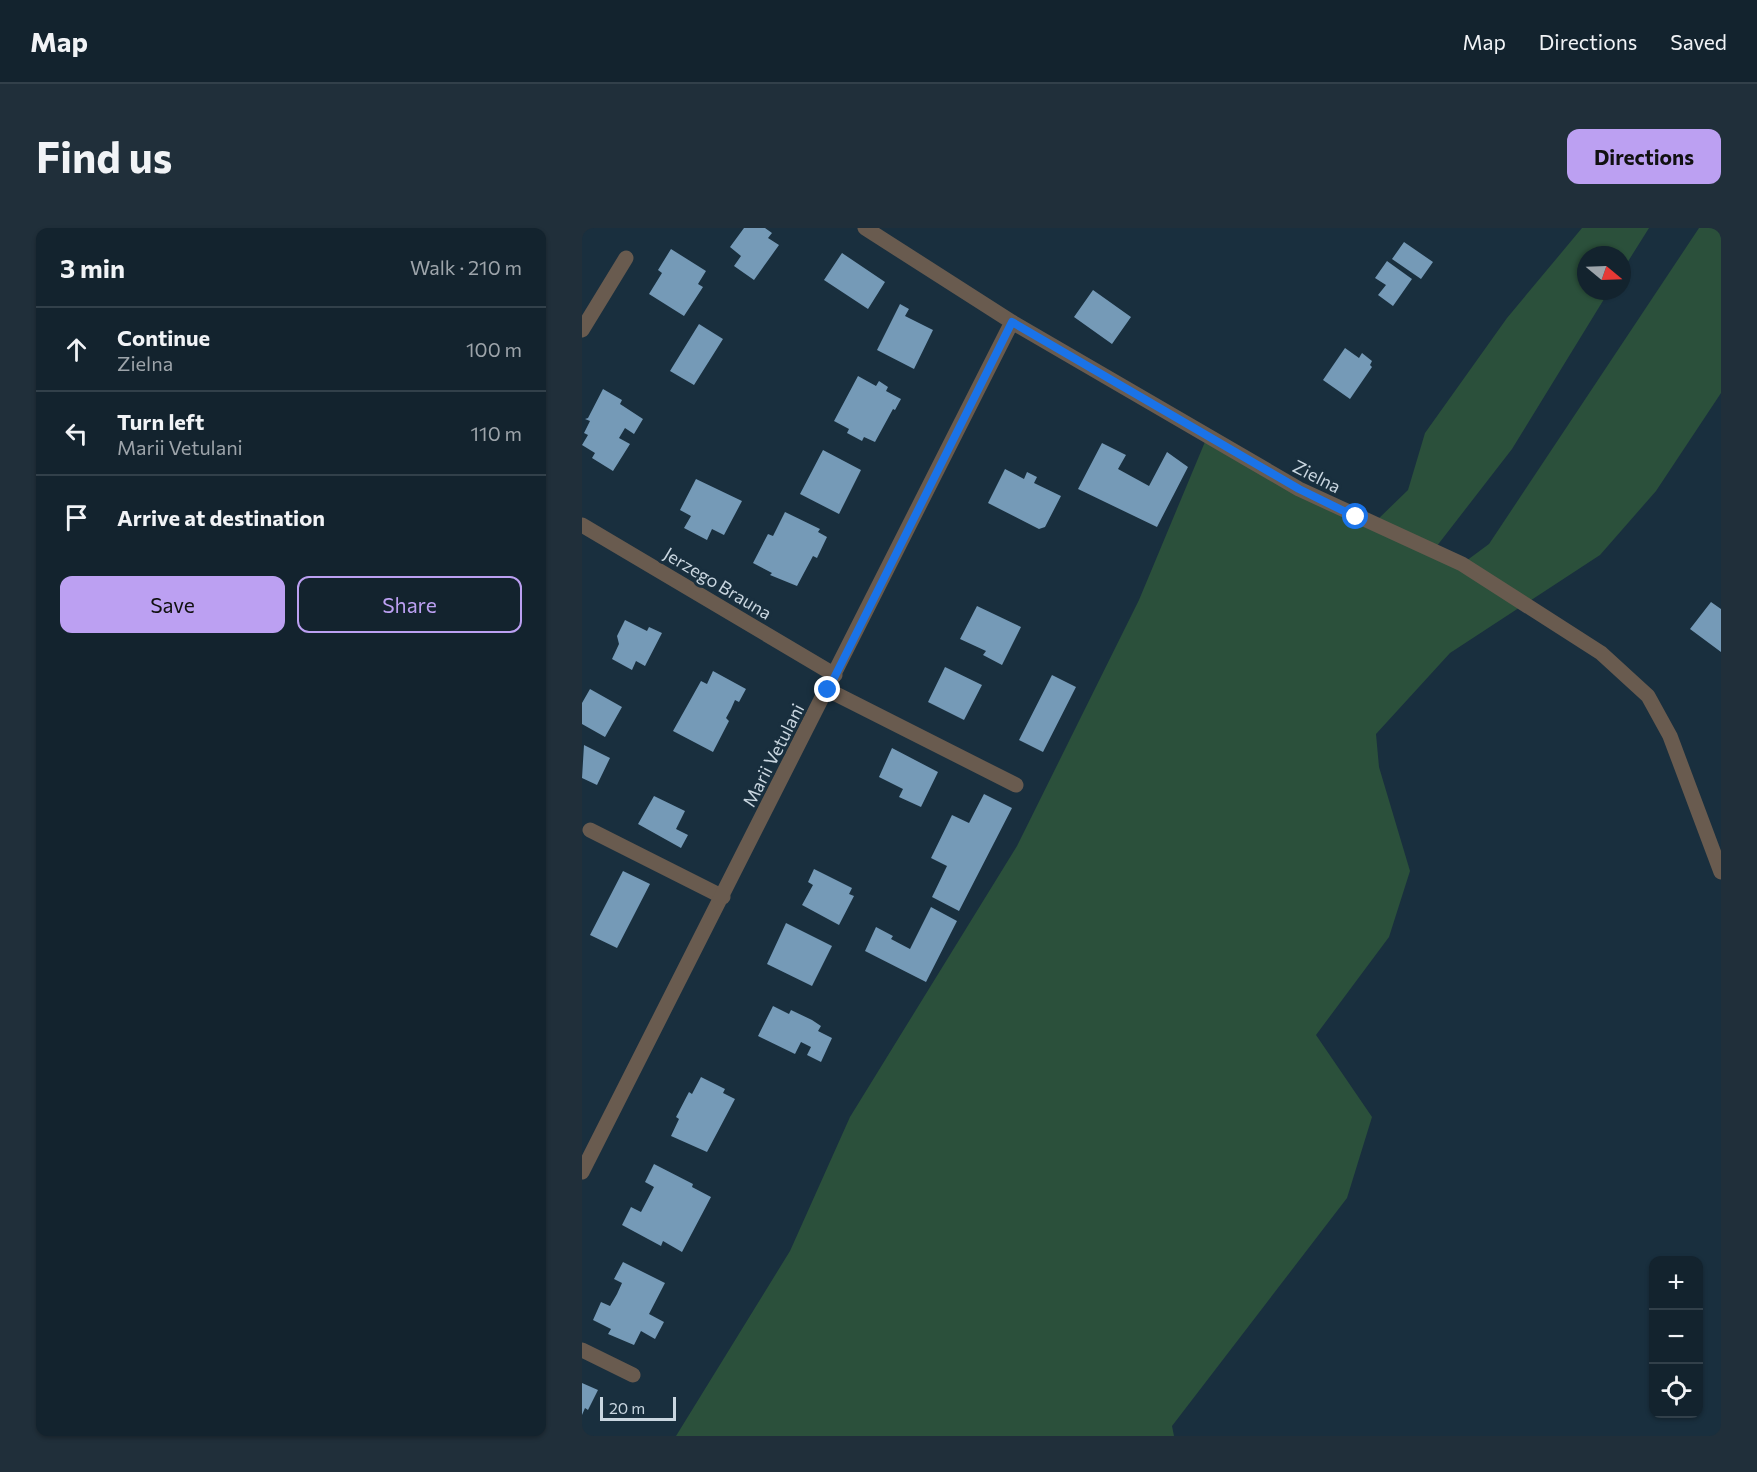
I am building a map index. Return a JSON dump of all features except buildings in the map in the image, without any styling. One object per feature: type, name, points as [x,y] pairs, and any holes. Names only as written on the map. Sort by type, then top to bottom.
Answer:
[{"type":"street","name":"Zielna","points":[[865,228],[1012,322],[1305,493],[1462,564],[1601,653],[1648,696],[1670,736],[1721,872]]},
{"type":"street","points":[[582,330],[626,258]]},
{"type":"street","name":"Marii Vetulani","points":[[582,1172],[828,690],[1012,322]]},
{"type":"street","name":"Jerzego Brauna","points":[[582,525],[835,675]]},
{"type":"street","points":[[828,690],[1016,785]]},
{"type":"street","points":[[590,830],[723,897]]},
{"type":"street","points":[[582,1350],[633,1375]]},
{"type":"green space","points":[[1582,228],[1649,228],[1631,257],[1631,246],[1577,246],[1577,300],[1603,300],[1512,449],[1433,551],[1462,564],[1489,544],[1699,228],[1721,228],[1721,393],[1656,491],[1600,555],[1450,653],[1376,734],[1379,767],[1410,871],[1389,937],[1316,1035],[1372,1117],[1347,1198],[1172,1426],[1174,1436],[676,1436],[790,1251],[850,1117],[1017,846],[1139,600],[1207,437],[1373,524],[1408,490],[1425,433],[1507,318]]},
{"type":"route","points":[[828,690],[1012,322],[1299,489],[1356,517]]}]
